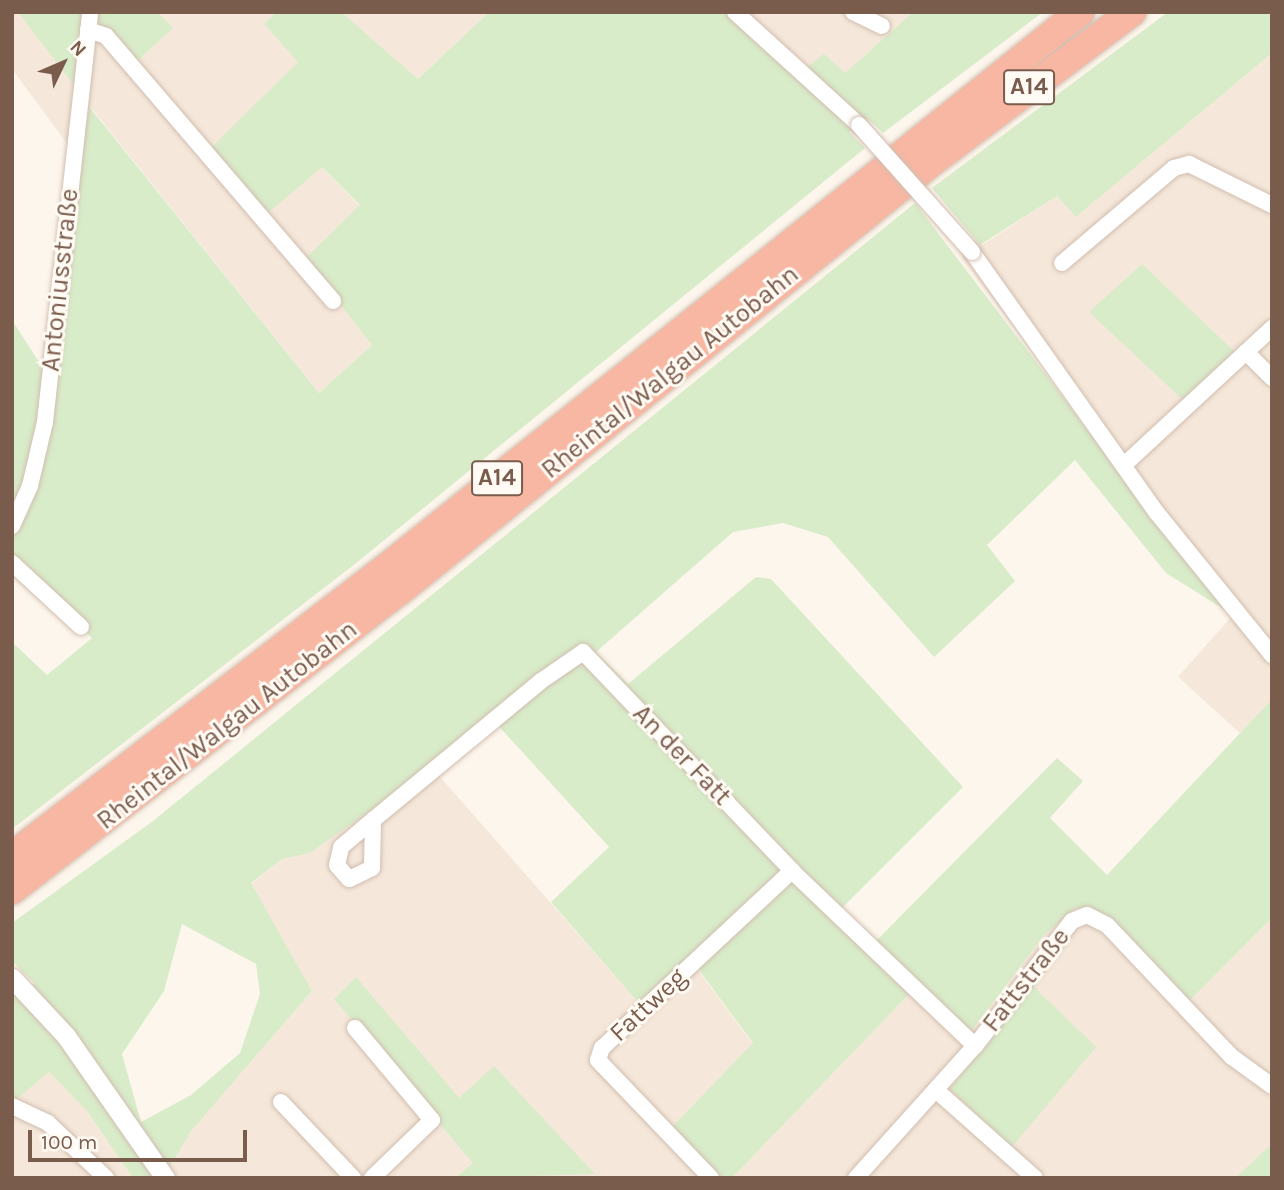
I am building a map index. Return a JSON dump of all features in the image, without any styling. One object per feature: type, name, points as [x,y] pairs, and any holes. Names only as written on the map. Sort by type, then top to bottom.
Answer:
[{"type":"highway","name":"Rheintal/Walgau Autobahn","points":[[12,856],[319,621],[1080,12]]},
{"type":"highway","name":"Rheintal/Walgau Autobahn","points":[[12,890],[402,589],[928,165],[1132,12]]},
{"type":"street","name":"Antoniusstraße","points":[[12,526],[30,486],[45,422],[90,12]]},
{"type":"street","points":[[735,12],[854,119],[972,252],[1233,613],[1272,655]]},
{"type":"street","points":[[853,12],[882,26]]},
{"type":"street","points":[[88,30],[106,36],[333,301]]},
{"type":"street","points":[[1062,262],[1174,168],[1189,164],[1272,205]]},
{"type":"street","points":[[1124,465],[1272,328]]},
{"type":"street","points":[[1246,352],[1272,378]]},
{"type":"street","points":[[12,563],[81,627]]},
{"type":"street","name":"An der Fatt","points":[[373,820],[583,652],[792,871],[975,1046]]},
{"type":"street","name":"Fattweg","points":[[711,1178],[598,1060],[602,1048],[792,871]]},
{"type":"street","name":"Fattstraße","points":[[856,1178],[975,1046],[1072,921],[1087,915],[1107,925],[1233,1057],[1272,1086]]},
{"type":"street","points":[[19,985],[107,1090],[165,1178]]},
{"type":"street","points":[[355,1028],[432,1120],[372,1178]]},
{"type":"street","points":[[937,1091],[1035,1178]]},
{"type":"street","points":[[281,1102],[353,1178]]},
{"type":"street","points":[[12,1106],[48,1123],[106,1178]]},
{"type":"shaded area","points":[[12,12],[276,12],[264,24],[299,62],[322,167],[360,206],[372,345],[319,393],[84,99],[71,149],[12,69]]},
{"type":"shaded area","points":[[336,12],[489,12],[418,79]]},
{"type":"shaded area","points":[[725,12],[913,12],[845,73],[800,73]]},
{"type":"shaded area","points":[[1272,53],[1272,699],[1240,733],[1178,677],[1231,617],[962,258],[1057,196],[1076,217]]},
{"type":"shaded area","points":[[435,771],[642,1007],[692,962],[753,1044],[669,1130],[715,1178],[163,1178],[192,1130],[312,991],[251,884],[282,859],[310,853],[379,801]]},
{"type":"shaded area","points":[[1077,907],[1093,912],[1187,1002],[1272,918],[1272,1178],[732,1178],[917,986],[971,1033],[1044,935]]},
{"type":"shaded area","points":[[49,1071],[87,1111],[133,1178],[12,1178],[12,1103]]},
{"type":"green space","points":[[18,12],[157,12],[173,28],[135,63],[89,13],[77,89]]},
{"type":"green space","points":[[276,12],[341,12],[418,79],[489,12],[725,12],[800,73],[824,54],[845,73],[913,12],[1043,12],[883,133],[867,118],[849,132],[865,148],[355,564],[12,829],[12,642],[47,675],[92,638],[12,561],[12,532],[32,490],[83,99],[319,393],[372,345],[305,259],[360,205],[322,167],[268,213],[211,148],[298,62],[264,24]]},
{"type":"green space","points":[[1168,12],[1272,12],[1272,53],[1076,217],[1057,196],[980,245],[932,188]]},
{"type":"green space","points":[[915,203],[1225,610],[1166,573],[1075,460],[987,545],[1015,581],[934,657],[828,537],[783,523],[733,532],[596,652],[628,684],[756,577],[771,579],[963,787],[838,912],[873,944],[1057,758],[1083,781],[1050,818],[1107,875],[1272,699],[1272,918],[1187,1003],[1093,912],[1077,907],[1044,935],[970,1033],[917,986],[732,1178],[715,1178],[669,1130],[753,1043],[693,962],[642,1007],[551,902],[609,847],[495,722],[310,853],[282,859],[251,883],[312,991],[192,1130],[163,1178],[133,1178],[87,1111],[49,1072],[12,1103],[12,992],[18,998],[34,983],[12,961],[12,923],[153,821]],"holes":[[[182,924],[256,964],[260,994],[240,1053],[191,1095],[141,1122],[122,1054],[164,991]]]},
{"type":"green space","points":[[1142,264],[1235,352],[1184,401],[1089,312]]},
{"type":"green space","points":[[12,320],[48,376],[36,450],[12,519]]},
{"type":"green space","points":[[356,977],[459,1098],[494,1066],[595,1174],[455,1178],[473,1163],[334,999]]},
{"type":"green space","points":[[1032,985],[1096,1047],[1011,1148],[950,1089]]},
{"type":"green space","points":[[1272,1144],[1272,1178],[1235,1178]]}]
